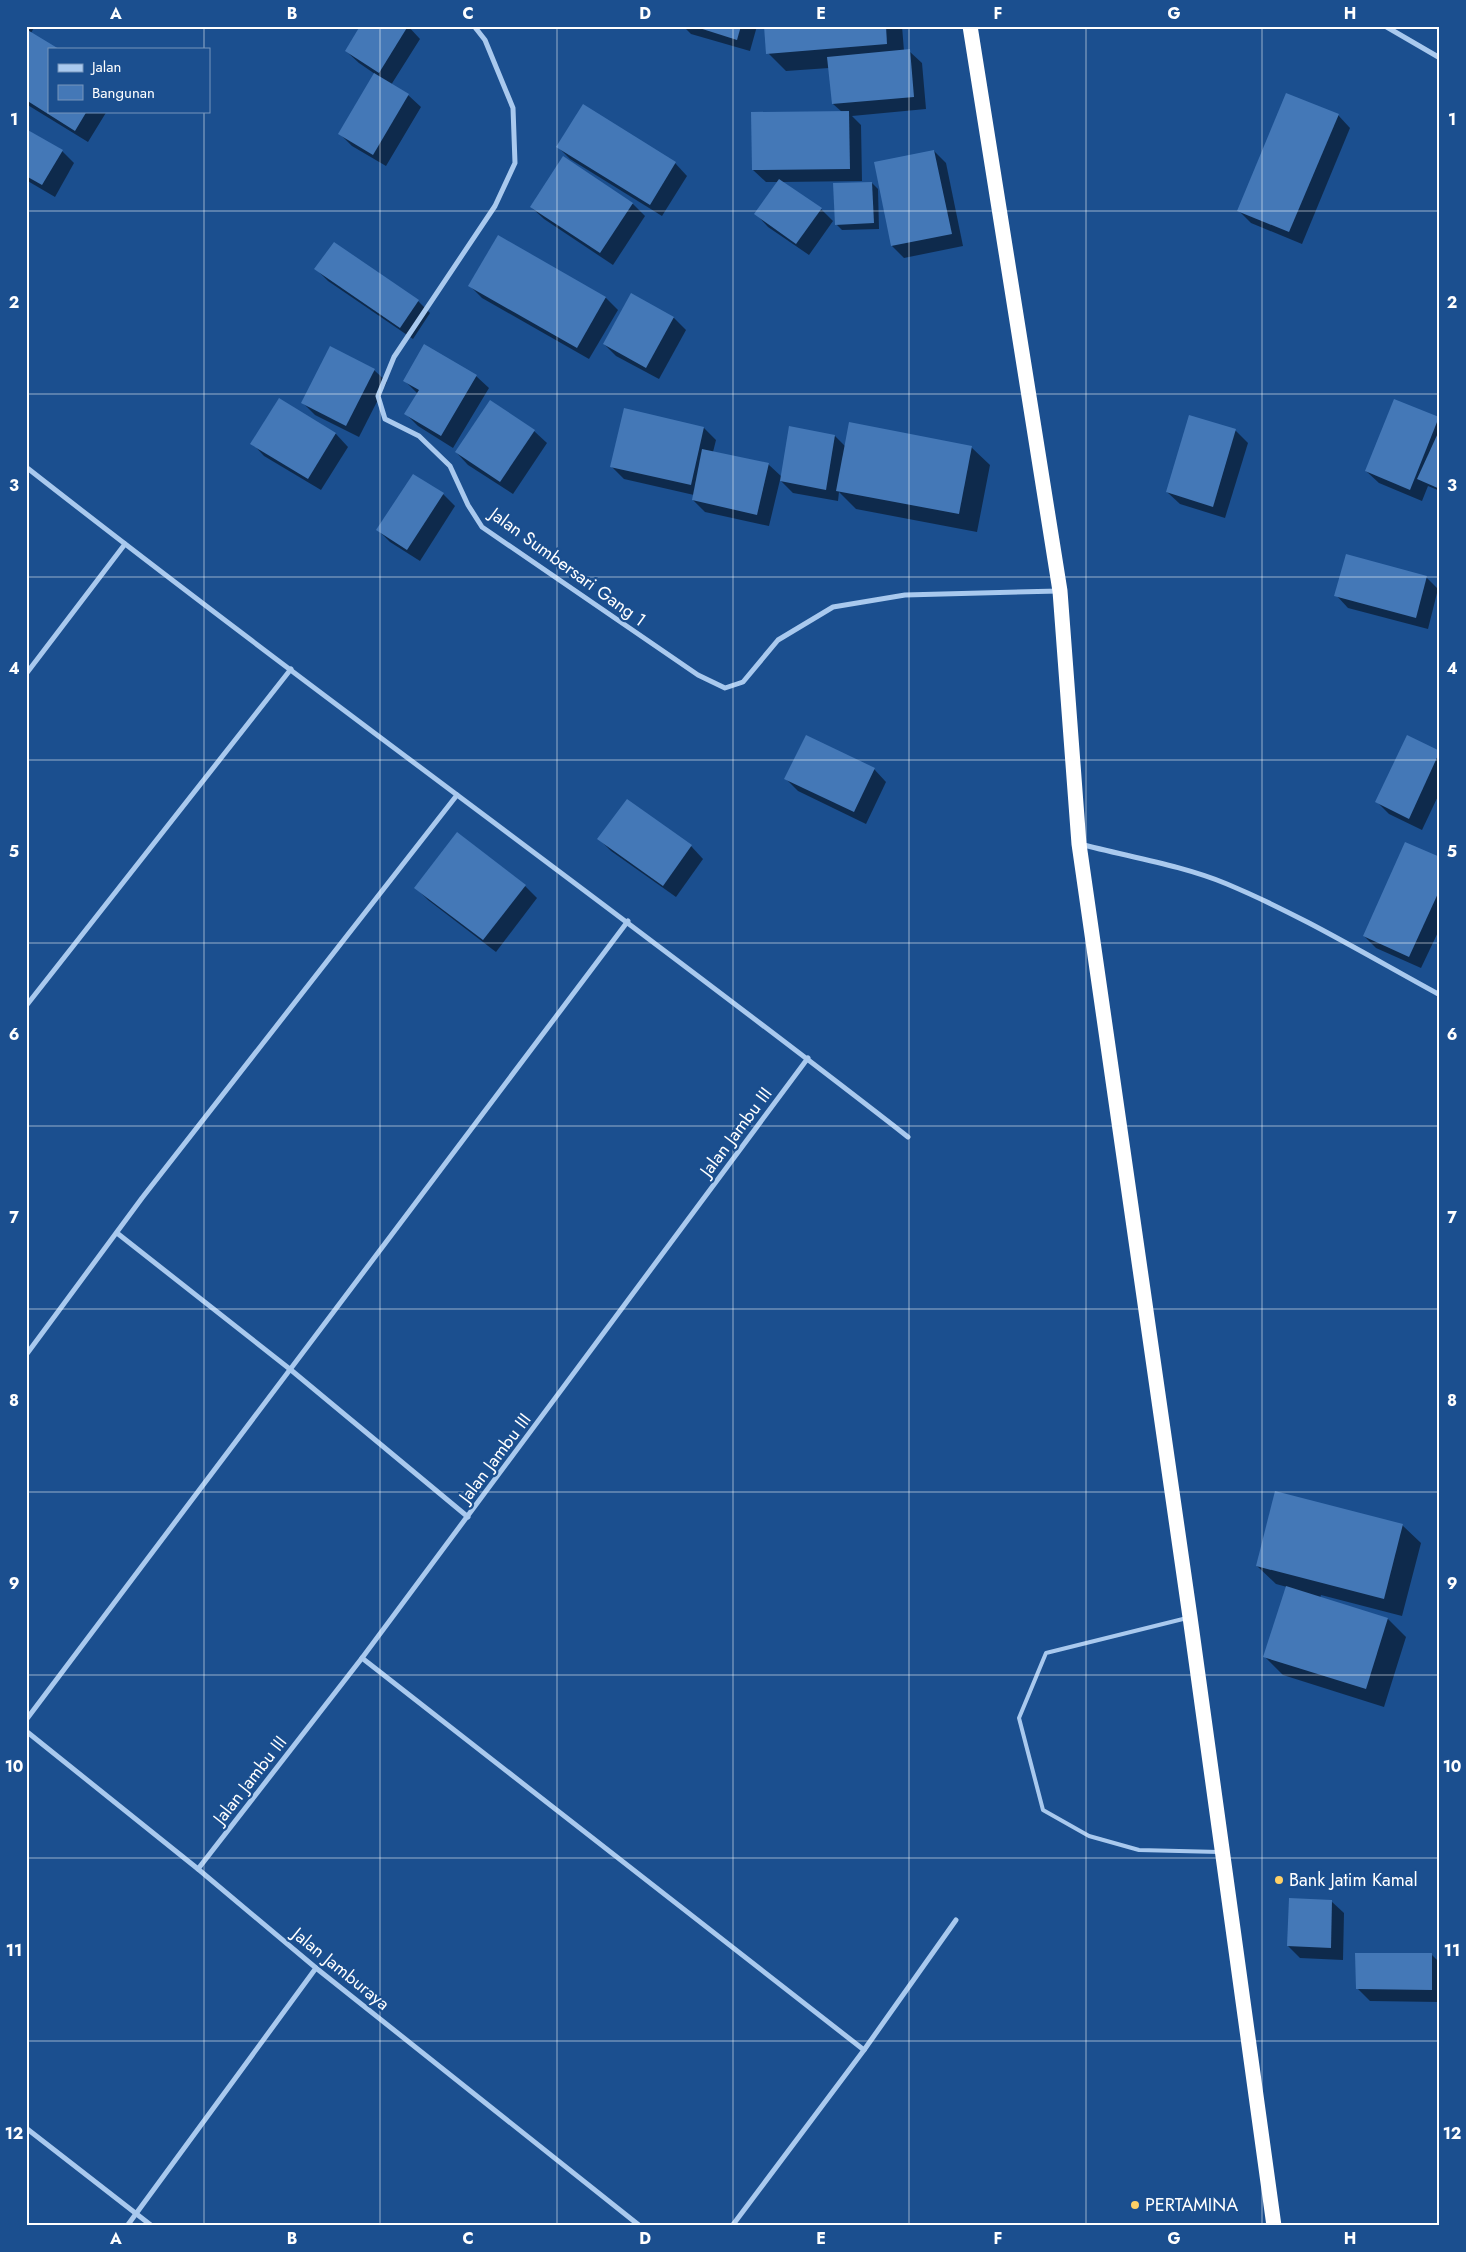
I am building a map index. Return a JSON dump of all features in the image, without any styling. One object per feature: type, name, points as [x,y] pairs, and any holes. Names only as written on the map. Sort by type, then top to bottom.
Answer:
[{"type":"highway","points":[[970,26],[1060,591],[1079,844],[1190,1617],[1274,2226]]},
{"type":"street","name":"Jalan Sumbersari Gang 1","points":[[474,26],[485,40],[513,108],[515,164],[495,206],[394,357],[378,396],[385,419],[418,436],[450,466],[468,505],[482,527],[698,675],[725,688],[743,682],[778,640],[833,607],[905,595],[1060,591]]},
{"type":"street","points":[[1385,26],[1440,58]]},
{"type":"street","points":[[26,467],[457,795],[628,921],[908,1137]]},
{"type":"street","points":[[26,674],[125,544]]},
{"type":"street","points":[[26,1006],[291,669]]},
{"type":"street","points":[[26,1355],[148,1191],[457,795]]},
{"type":"street","points":[[1079,844],[1200,875],[1226,884],[1321,931],[1440,995]]},
{"type":"street","points":[[26,1720],[628,921]]},
{"type":"street","name":"Jalan Jambu III","points":[[198,1869],[362,1658],[808,1058]]},
{"type":"street","points":[[117,1234],[291,1370],[468,1517]]},
{"type":"street","points":[[362,1658],[864,2050]]},
{"type":"street","name":"Jalan Jamburaya","points":[[26,1731],[198,1869],[316,1968],[640,2226]]},
{"type":"street","points":[[732,2226],[864,2050],[956,1920]]},
{"type":"street","points":[[128,2226],[316,1968]]},
{"type":"street","points":[[26,2128],[152,2226]]},
{"type":"lane","points":[[1190,1617],[1046,1654],[1018,1718],[1043,1810],[1089,1836],[1138,1850],[1221,1852]]},
{"type":"building","points":[[360,26],[408,26],[379,73],[345,51]]},
{"type":"building","points":[[693,26],[741,26],[737,40]]},
{"type":"building","points":[[764,26],[886,26],[887,44],[766,54]]},
{"type":"building","points":[[26,29],[57,48],[48,48],[48,112],[86,112],[75,131],[26,100]]},
{"type":"building","points":[[910,49],[914,97],[832,104],[827,57]]},
{"type":"building","points":[[374,73],[409,94],[373,155],[338,134]]},
{"type":"building","points":[[1286,93],[1339,114],[1289,232],[1237,211]]},
{"type":"building","points":[[583,104],[676,162],[650,205],[556,147]]},
{"type":"building","points":[[849,111],[850,169],[752,170],[751,112]]},
{"type":"building","points":[[26,129],[63,150],[42,185],[26,176]]},
{"type":"building","points":[[934,150],[952,234],[891,246],[874,162]]},
{"type":"building","points":[[563,156],[633,203],[600,253],[530,207]]},
{"type":"building","points":[[779,179],[822,208],[796,244],[754,214]]},
{"type":"building","points":[[872,182],[874,223],[835,225],[833,183]]},
{"type":"building","points":[[498,235],[606,297],[577,348],[468,286]]},
{"type":"building","points":[[334,242],[419,300],[400,328],[314,269]]},
{"type":"building","points":[[631,293],[674,317],[646,368],[603,344]]},
{"type":"building","points":[[424,344],[477,375],[441,436],[404,414],[419,390],[403,381]]},
{"type":"building","points":[[330,346],[375,369],[346,426],[301,403]]},
{"type":"building","points":[[279,398],[336,433],[308,479],[250,444]]},
{"type":"building","points":[[1394,399],[1439,417],[1410,490],[1365,471]]},
{"type":"building","points":[[490,400],[535,430],[500,482],[455,452]]},
{"type":"building","points":[[624,408],[704,427],[691,485],[610,467]]},
{"type":"building","points":[[1189,415],[1236,429],[1213,507],[1166,492]]},
{"type":"building","points":[[849,422],[972,446],[959,514],[836,491]]},
{"type":"building","points":[[789,426],[835,435],[826,490],[780,481]]},
{"type":"building","points":[[1438,433],[1440,434],[1440,489],[1417,479]]},
{"type":"building","points":[[702,449],[769,463],[757,515],[692,500]]},
{"type":"building","points":[[413,474],[444,493],[407,550],[376,530]]},
{"type":"building","points":[[1346,554],[1427,576],[1416,618],[1334,596]]},
{"type":"building","points":[[806,735],[875,768],[854,812],[784,779]]},
{"type":"building","points":[[1407,735],[1440,751],[1409,819],[1375,802]]},
{"type":"building","points":[[627,799],[692,845],[663,886],[597,839]]},
{"type":"building","points":[[457,832],[526,885],[483,940],[414,888]]},
{"type":"building","points":[[1405,842],[1440,857],[1440,889],[1409,957],[1363,936]]},
{"type":"building","points":[[1275,1491],[1403,1524],[1384,1599],[1256,1566]]},
{"type":"building","points":[[1286,1586],[1388,1618],[1366,1689],[1263,1657]]},
{"type":"building","points":[[1289,1898],[1332,1900],[1331,1948],[1287,1946]]},
{"type":"building","points":[[1355,1953],[1432,1953],[1432,1990],[1356,1989]]},
{"type":"place","name":"Bank Jatim Kamal","points":[[1279,1880]]},
{"type":"place","name":"PERTAMINA","points":[[1135,2205]]}]
